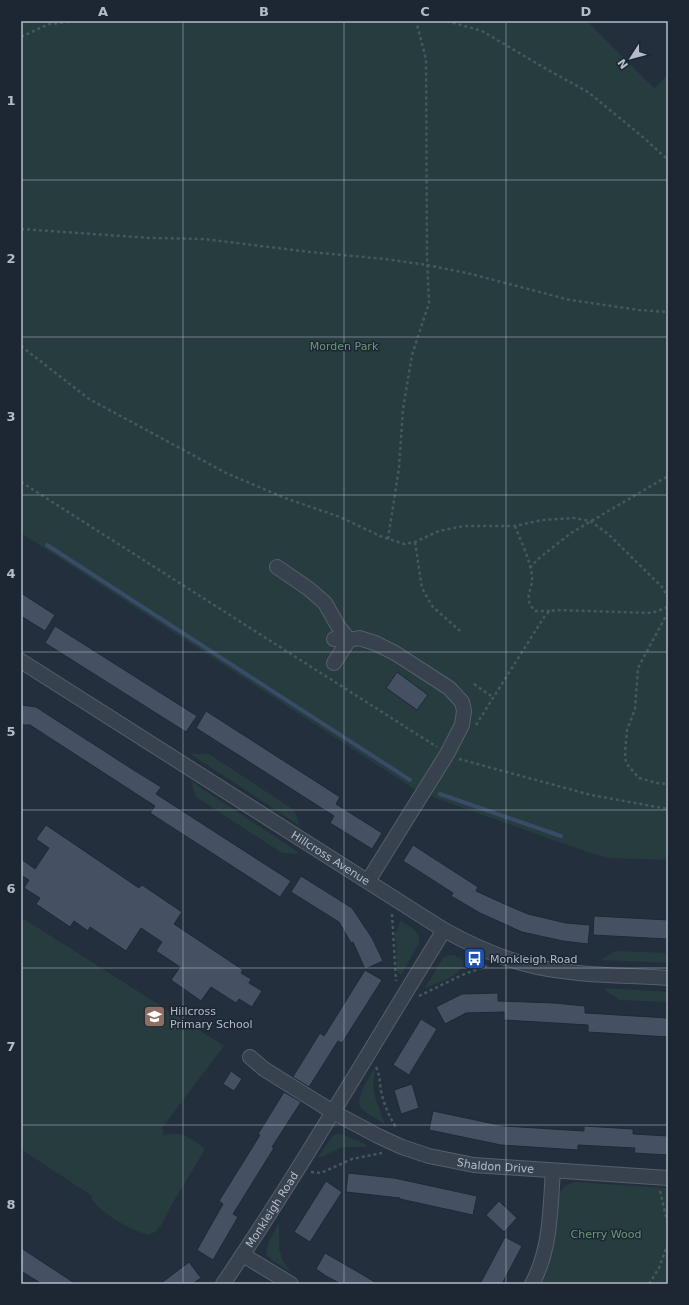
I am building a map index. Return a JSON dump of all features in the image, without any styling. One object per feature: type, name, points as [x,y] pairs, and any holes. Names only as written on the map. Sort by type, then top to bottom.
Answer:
[{"type":"street","points":[[277,567],[325,602],[338,626],[349,640]]},
{"type":"street","points":[[334,639],[349,640],[360,638],[375,643],[395,653],[449,688],[462,702],[464,711],[462,725],[451,756],[368,881]]},
{"type":"street","points":[[334,663],[349,640]]},
{"type":"street","name":"Hillcross Avenue","points":[[21,661],[444,930],[508,959],[537,967],[563,971],[668,978]]},
{"type":"street","name":"Monkleigh Road","points":[[224,1284],[444,930]]},
{"type":"street","name":"Shaldon Drive","points":[[250,1057],[264,1069],[332,1112],[402,1147],[429,1156],[474,1165],[662,1177]]},
{"type":"street","points":[[532,1284],[538,1273],[546,1247],[550,1221],[553,1171]]},
{"type":"street","points":[[243,1255],[291,1284]]},
{"type":"path","points":[[21,37],[49,24],[77,21]]},
{"type":"path","points":[[388,539],[399,468],[403,409],[409,370],[412,355],[429,303],[427,264],[426,59],[416,21]]},
{"type":"path","points":[[448,21],[482,31],[588,92],[644,138],[668,160]]},
{"type":"path","points":[[21,229],[152,238],[204,239],[427,264],[570,300],[639,310],[668,312]]},
{"type":"path","points":[[21,346],[89,399],[226,473],[285,498],[340,517],[388,539],[404,544],[415,542],[439,531],[464,526],[515,526],[542,520],[574,518],[590,521],[608,534],[640,564],[663,588],[668,598]]},
{"type":"path","points":[[530,568],[538,558],[590,521],[668,476]]},
{"type":"path","points":[[21,482],[451,756],[591,795],[668,809]]},
{"type":"path","points":[[515,526],[530,568],[532,583],[528,596],[529,602],[535,611],[556,610],[652,613],[668,607]]},
{"type":"path","points":[[415,542],[422,588],[432,606],[460,631]]},
{"type":"path","points":[[472,732],[546,614],[550,611]]},
{"type":"path","points":[[668,612],[638,668],[635,709],[627,730],[625,752],[626,763],[639,778],[668,784]]},
{"type":"path","points":[[474,684],[494,698]]},
{"type":"path","points":[[392,914],[396,982],[406,992],[420,996],[462,976],[508,959]]},
{"type":"path","points":[[369,1052],[380,1076],[381,1093],[389,1116],[397,1130]]},
{"type":"path","points":[[295,1172],[321,1173],[352,1159],[383,1153]]},
{"type":"path","points":[[662,1177],[668,1225]]},
{"type":"path","points":[[649,1284],[659,1268],[668,1243]]},
{"type":"green space","name":"Morden Park","points":[[21,21],[587,21],[653,87],[655,88],[668,74],[668,860],[610,858],[593,854],[435,798],[416,788],[414,789],[21,533]]},
{"type":"green space","points":[[209,754],[294,810],[300,826],[192,755]]},
{"type":"green space","points":[[191,781],[298,852],[297,854],[282,853],[196,797]]},
{"type":"green space","points":[[24,919],[224,1046],[161,1129],[164,1131],[163,1135],[180,1134],[189,1138],[203,1147],[204,1151],[172,1204],[162,1224],[155,1232],[148,1235],[125,1225],[108,1215],[95,1203],[91,1197],[92,1196],[21,1149],[21,924]]},
{"type":"green space","points":[[401,921],[417,932],[419,943],[401,975],[397,971],[396,940],[394,935]]},
{"type":"green space","points":[[616,951],[668,953],[668,963],[603,960],[603,958]]},
{"type":"green space","points":[[448,955],[454,955],[466,962],[458,972],[425,988],[443,958]]},
{"type":"green space","points":[[606,988],[668,992],[668,1002],[619,1000],[605,990]]},
{"type":"green space","points":[[373,1070],[375,1071],[373,1087],[385,1124],[366,1113],[359,1105],[359,1100],[363,1089]]},
{"type":"green space","points":[[336,1134],[342,1134],[367,1145],[365,1147],[342,1147],[318,1157],[332,1137]]},
{"type":"green space","name":"Cherry Wood","points":[[574,1182],[668,1188],[668,1284],[537,1284],[554,1229],[559,1193],[565,1186]]},
{"type":"green space","points":[[279,1223],[279,1249],[283,1261],[291,1272],[272,1260],[266,1252],[268,1244]]},
{"type":"building","points":[[21,593],[55,615],[45,631],[21,616]]},
{"type":"building","points":[[55,626],[197,716],[186,732],[45,643]]},
{"type":"building","points":[[397,672],[428,695],[417,710],[386,688]]},
{"type":"building","points":[[21,705],[36,707],[161,787],[156,794],[291,881],[280,897],[150,813],[155,806],[30,725],[21,725]]},
{"type":"building","points":[[206,711],[340,797],[336,804],[382,833],[372,849],[330,823],[334,816],[196,728]]},
{"type":"building","points":[[46,825],[139,888],[142,885],[182,912],[174,924],[243,970],[241,973],[251,979],[249,983],[262,991],[252,1007],[239,999],[236,1003],[211,987],[201,1001],[171,980],[180,967],[156,951],[162,942],[141,928],[126,951],[90,927],[88,931],[74,921],[70,927],[36,904],[40,898],[24,888],[29,880],[21,875],[21,859],[35,869],[49,848],[36,839]]},
{"type":"building","points":[[413,845],[478,887],[476,891],[509,906],[528,914],[566,923],[590,925],[588,944],[563,941],[522,932],[480,913],[451,896],[453,893],[403,861]]},
{"type":"building","points":[[301,876],[352,908],[372,938],[383,961],[365,969],[353,942],[351,943],[339,922],[291,892]]},
{"type":"building","points":[[594,916],[668,920],[667,939],[593,935]]},
{"type":"building","points":[[365,970],[382,980],[342,1043],[338,1041],[309,1087],[293,1077],[320,1033],[324,1036]]},
{"type":"building","points":[[498,993],[498,1001],[554,1003],[585,1006],[585,1013],[668,1018],[668,1037],[588,1032],[588,1025],[504,1020],[504,1012],[466,1013],[445,1024],[436,1007],[462,994]]},
{"type":"building","points":[[421,1019],[437,1029],[409,1075],[393,1065]]},
{"type":"building","points":[[231,1071],[242,1079],[234,1091],[223,1084]]},
{"type":"building","points":[[412,1084],[419,1108],[401,1114],[394,1090]]},
{"type":"building","points":[[284,1092],[301,1102],[272,1147],[274,1148],[233,1214],[238,1217],[213,1260],[197,1250],[223,1204],[219,1201],[260,1135],[258,1134]]},
{"type":"building","points":[[433,1111],[504,1126],[584,1131],[584,1126],[633,1129],[633,1134],[668,1136],[668,1155],[634,1153],[635,1148],[578,1145],[578,1150],[501,1145],[429,1130]]},
{"type":"building","points":[[348,1173],[394,1178],[477,1196],[473,1215],[400,1198],[346,1192]]},
{"type":"building","points":[[326,1181],[342,1192],[310,1242],[294,1232]]},
{"type":"building","points":[[499,1201],[517,1218],[504,1232],[486,1215]]},
{"type":"building","points":[[505,1237],[522,1246],[502,1284],[480,1284]]},
{"type":"building","points":[[21,1248],[76,1284],[42,1284],[21,1271]]},
{"type":"building","points":[[325,1253],[378,1284],[341,1284],[326,1276],[316,1269]]},
{"type":"building","points":[[189,1262],[201,1278],[192,1284],[160,1284]]},
{"type":"waterway","points":[[47,545],[410,780]]},
{"type":"waterway","points":[[440,794],[561,836]]},
{"type":"place","name":"Monkleigh Road","points":[[474,959]]},
{"type":"place","name":"Hillcross Primary School","points":[[155,1017]]}]
